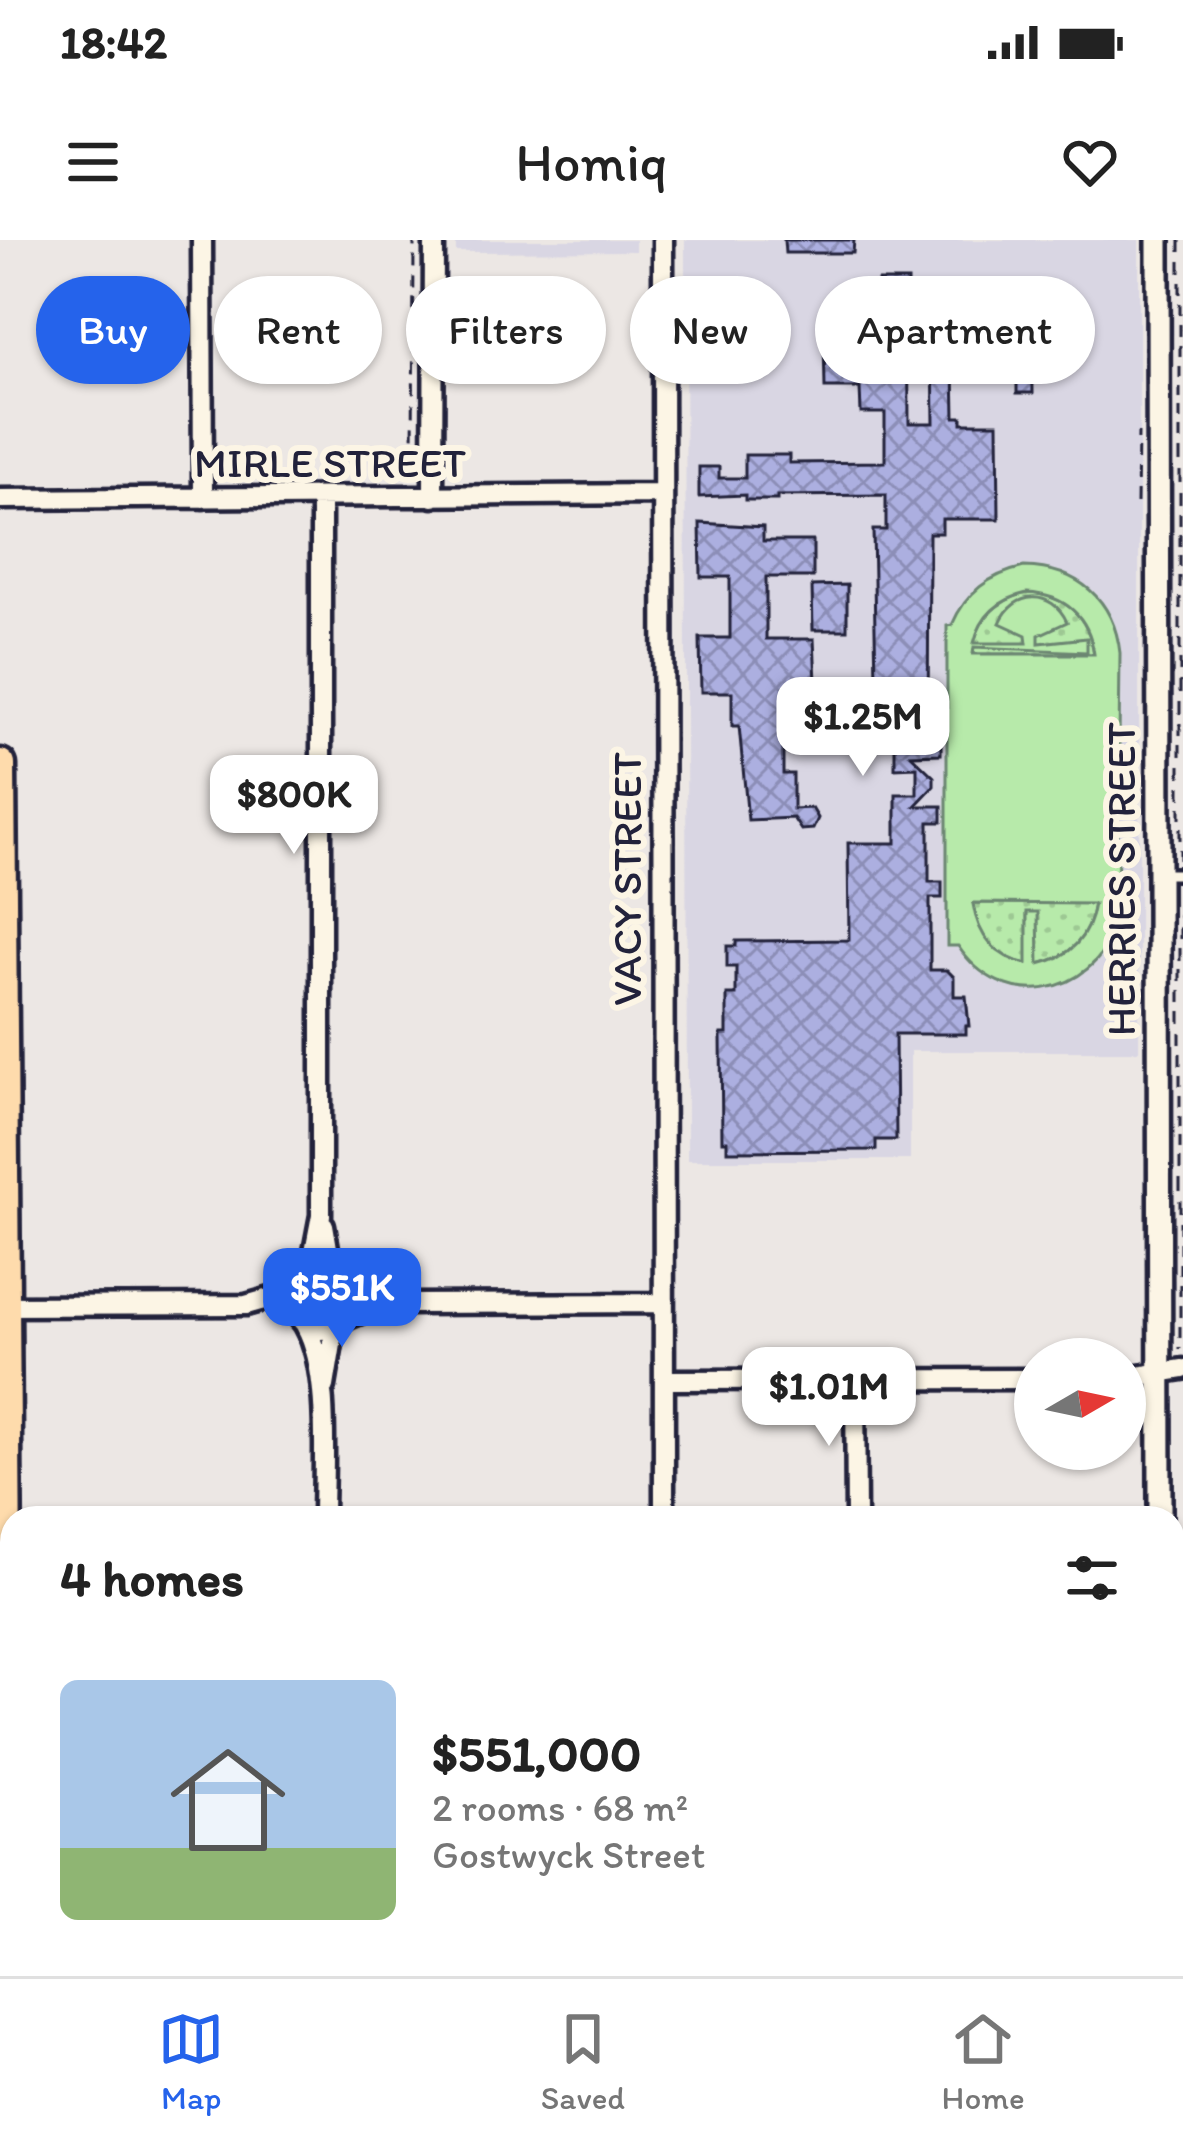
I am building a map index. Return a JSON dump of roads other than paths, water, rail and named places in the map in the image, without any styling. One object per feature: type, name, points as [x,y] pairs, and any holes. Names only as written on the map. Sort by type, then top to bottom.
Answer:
[{"type":"highway","points":[[0,765],[4,1506]]},
{"type":"street","points":[[202,240],[203,498]]},
{"type":"street","points":[[433,497],[434,240]]},
{"type":"street","name":"VACY STREET","points":[[662,240],[664,1506]]},
{"type":"street","name":"HERRIES STREET","points":[[1158,240],[1174,877],[1174,1370],[1161,1506]]},
{"type":"street","name":"MIRLE STREET","points":[[0,499],[661,494]]},
{"type":"street","points":[[321,499],[321,1215],[296,1304],[314,1344],[322,1396],[323,1506]]},
{"type":"street","points":[[321,1215],[347,1306],[338,1324],[322,1396]]},
{"type":"street","points":[[246,1305],[323,1279],[405,1304]]},
{"type":"street","points":[[2,1306],[246,1305],[320,1330],[363,1312],[405,1304],[663,1304]]},
{"type":"street","points":[[855,1379],[856,1506]]},
{"type":"street","points":[[664,1380],[1014,1379]]}]
